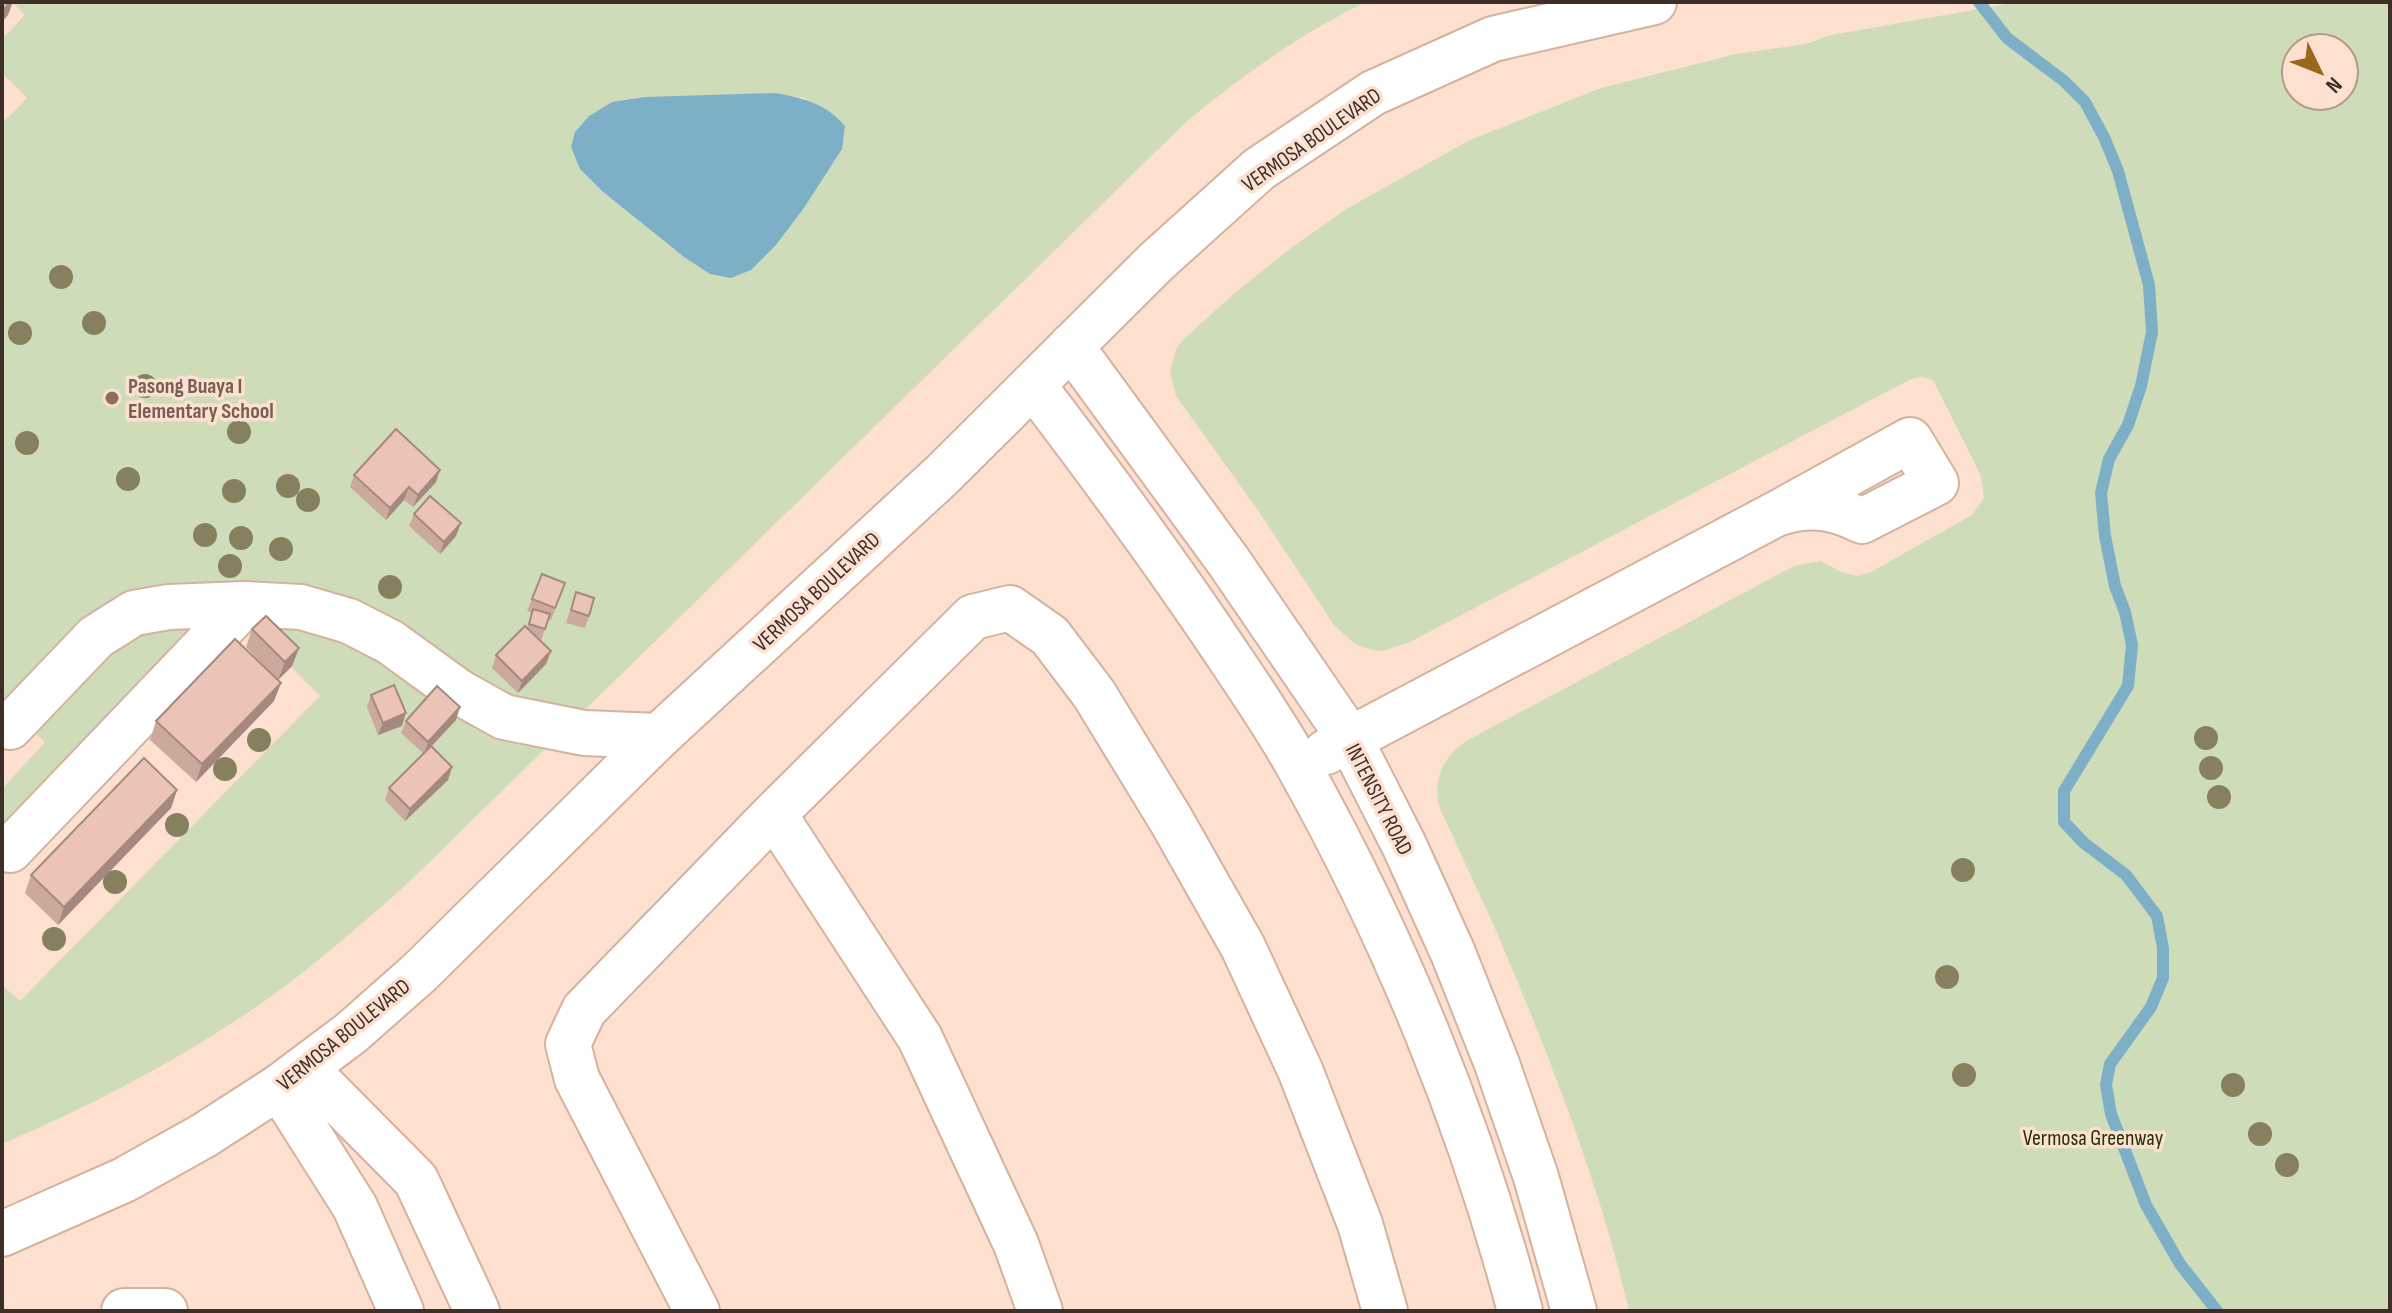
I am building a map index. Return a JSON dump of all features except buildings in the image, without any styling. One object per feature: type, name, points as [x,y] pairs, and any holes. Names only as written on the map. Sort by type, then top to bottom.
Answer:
[{"type":"street","name":"VERMOSA BOULEVARD","points":[[2,1234],[124,1180],[203,1136],[292,1077],[351,1033],[419,973],[659,736],[942,475],[1157,261],[1259,169],[1373,93],[1493,39],[1654,2]]},
{"type":"street","name":"INTENSITY ROAD","points":[[1071,346],[1229,562],[1350,739],[1453,953],[1497,1064],[1536,1177],[1574,1311]]},
{"type":"street","points":[[1033,385],[1171,571],[1299,767],[1357,879],[1435,1056],[1479,1177],[1520,1311]]},
{"type":"street","points":[[1299,767],[1776,514]]},
{"type":"street","points":[[10,727],[96,637],[134,613],[169,607],[245,604],[301,607],[349,621],[390,642],[459,692],[504,717],[584,733],[659,736]]},
{"type":"street","points":[[10,850],[245,604]]},
{"type":"street","points":[[697,1311],[577,1079],[568,1044],[584,1010],[774,814],[973,617],[1010,608],[1050,636],[1094,694],[1171,820],[1243,947],[1300,1070],[1339,1168],[1360,1224],[1385,1311]]},
{"type":"street","points":[[774,814],[920,1038],[1016,1244],[1040,1311]]},
{"type":"street","points":[[292,1077],[401,1311]]},
{"type":"street","points":[[292,1077],[416,1180],[477,1311]]},
{"type":"street","points":[[124,1311],[165,1311]]},
{"type":"green space","points":[[12,2],[1366,2],[1272,57],[1185,123],[408,883],[343,940],[276,993],[211,1037],[73,1112],[2,1144],[2,985],[20,1001],[320,696],[247,622],[2,836],[2,789],[45,742],[2,702],[2,123],[27,98],[2,73],[2,39],[25,15]],"holes":[[[776,93],[805,98],[842,149],[776,245],[684,257],[602,191],[580,169],[575,132],[589,116],[612,102]]]},
{"type":"green space","name":"Vermosa Greenway","points":[[2019,2],[2390,2],[2390,1311],[1629,1311],[1588,1166],[1535,1025],[1441,810],[1438,781],[1449,757],[1470,739],[1794,566],[1821,561],[1841,572],[1857,576],[1871,572],[1972,515],[1984,498],[1981,476],[1933,380],[1922,377],[1911,379],[1410,642],[1383,651],[1355,644],[1334,625],[1257,509],[1176,396],[1170,371],[1177,347],[1185,338],[1237,291],[1348,208],[1470,140],[1601,88],[1736,54],[1806,44],[1831,35]]},
{"type":"water","points":[[776,93],[814,103],[838,118],[845,126],[842,149],[776,245],[751,270],[731,278],[710,274],[684,257],[602,191],[580,169],[571,147],[575,132],[589,116],[612,102],[645,97]]},
{"type":"waterway","points":[[1979,2],[2007,38],[2064,81],[2085,102],[2118,171],[2149,285],[2152,332],[2141,386],[2128,425],[2109,459],[2101,493],[2105,536],[2115,586],[2125,612],[2132,645],[2128,686],[2064,791],[2064,822],[2084,843],[2126,875],[2157,916],[2163,948],[2163,978],[2151,1007],[2110,1064],[2106,1085],[2111,1114],[2146,1205],[2180,1264],[2217,1311]]},
{"type":"place","name":"Pasong Buaya I Elementary School","points":[[112,398]]}]
